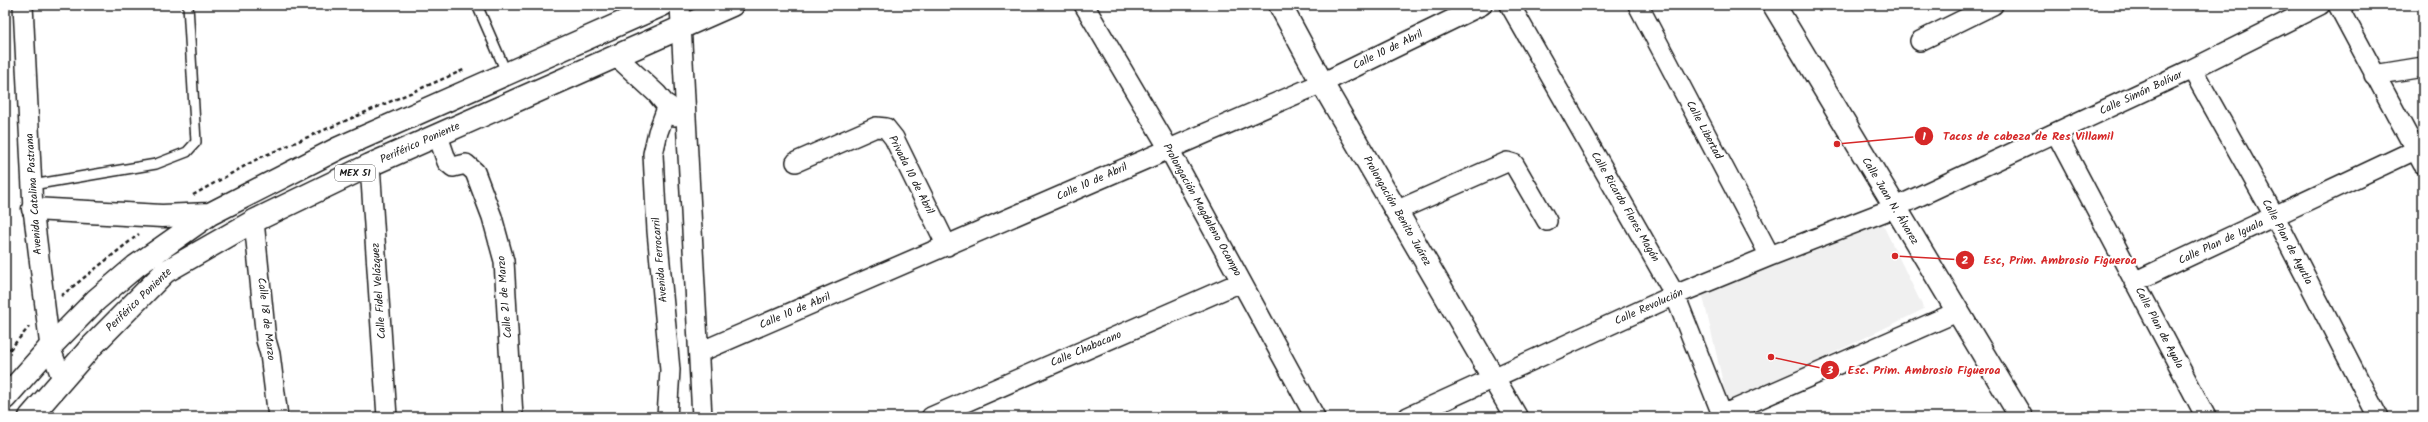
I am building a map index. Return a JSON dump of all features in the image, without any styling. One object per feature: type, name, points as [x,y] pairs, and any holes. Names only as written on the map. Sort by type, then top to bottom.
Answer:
[{"type":"main road","name":"Periférico Poniente","points":[[5,398],[50,347],[96,300],[136,266],[210,214],[338,148],[662,5]]},
{"type":"main road","name":"Periférico Poniente","points":[[30,417],[62,379],[165,272],[254,221],[370,165],[616,56],[681,16],[732,5]]},
{"type":"main road","name":"Prolongación Benito Juárez","points":[[1280,5],[1322,82],[1398,210],[1516,417]]},
{"type":"main road","name":"Calle Juan N. Álvarez","points":[[1774,5],[1894,208],[2021,417]]},
{"type":"main road","points":[[33,209],[162,216],[210,214]]},
{"type":"street","name":"Avenida Catalina Pastrana","points":[[23,5],[33,209],[50,347],[62,379]]},
{"type":"street","name":"Prolongación Magdaleno Ocampo","points":[[1084,5],[1169,149],[1316,417]]},
{"type":"street","name":"Calle 10 de Abril","points":[[700,352],[1322,82],[1482,5]]},
{"type":"street","name":"Calle Ricardo Flores Magón","points":[[1510,5],[1675,295],[1722,416]]},
{"type":"street","name":"Calle Libertad","points":[[1638,5],[1770,256]]},
{"type":"street","points":[[1920,41],[1993,5]]},
{"type":"street","name":"Calle Simón Bolívar","points":[[1894,208],[2192,69],[2320,5]]},
{"type":"street","points":[[2338,5],[2419,157]]},
{"type":"street","points":[[681,16],[700,352],[702,417]]},
{"type":"street","points":[[616,56],[668,105],[688,139]]},
{"type":"street","points":[[2374,75],[2423,67]]},
{"type":"street","name":"Calle Plan de Ayutla","points":[[2192,69],[2275,217],[2378,417]]},
{"type":"street","name":"Avenida Ferrocarril","points":[[667,417],[670,370],[657,231],[653,154],[658,132],[668,105]]},
{"type":"street","name":"Privada 10 de Abril","points":[[796,162],[876,126],[886,128],[894,138],[947,246]]},
{"type":"street","name":"Calle Plan de Ayala","points":[[2056,133],[2206,417]]},
{"type":"street","name":"Calle 21 de Marzo","points":[[438,136],[447,162],[453,167],[466,164],[475,172],[492,217],[504,261],[513,417]]},
{"type":"street","name":"Calle Plan de Iguala","points":[[2134,282],[2275,217],[2419,157]]},
{"type":"street","points":[[1398,210],[1507,162],[1514,164],[1547,221]]},
{"type":"street","name":"Calle Fidel Velázquez","points":[[370,165],[387,417]]},
{"type":"street","name":"Calle Revolución","points":[[1408,417],[1675,295],[1894,208]]},
{"type":"street","name":"Calle 18 de Marzo","points":[[254,221],[266,340],[270,354],[278,417]]},
{"type":"street","name":"Calle Chabacano","points":[[931,417],[1241,282]]},
{"type":"street","points":[[1722,416],[1957,312]]},
{"type":"lane","points":[[32,185],[156,164],[186,152],[196,142],[188,5]]},
{"type":"lane","points":[[477,5],[507,74]]},
{"type":"shaded area","points":[[1882,223],[1924,309],[1728,404],[1701,288]]},
{"type":"place","name":"Tacos de cabeza de Res Villamil","points":[[1837,144]]},
{"type":"place","name":"Esc, Prim. Ambrosio Figueroa","points":[[1895,256]]},
{"type":"place","name":"Esc. Prim. Ambrosio Figueroa","points":[[1771,357]]}]
